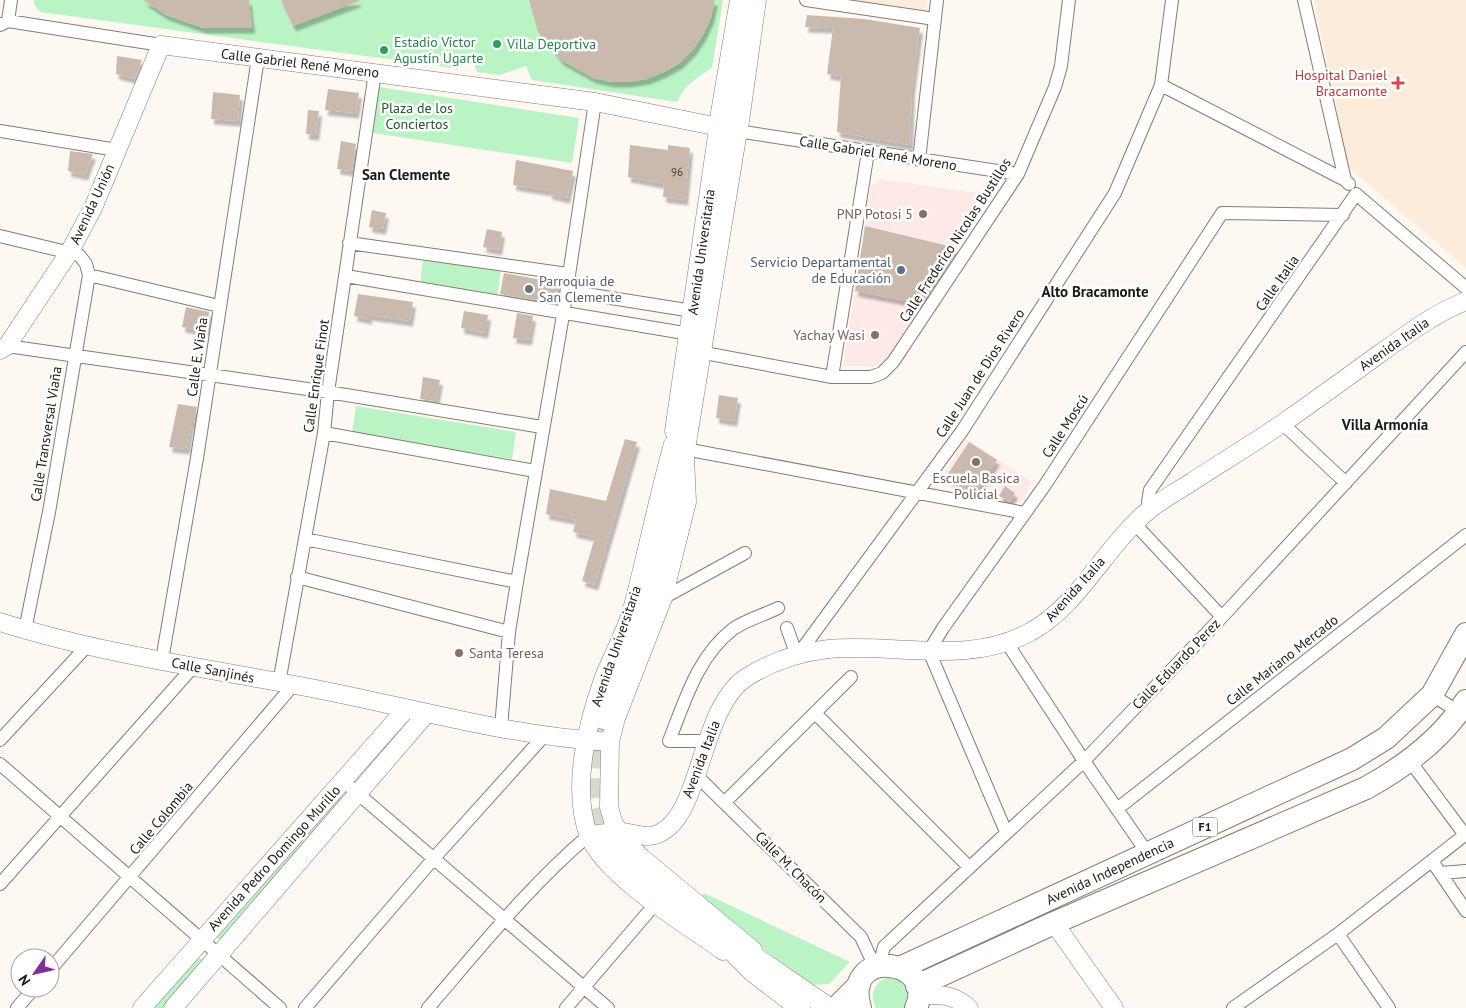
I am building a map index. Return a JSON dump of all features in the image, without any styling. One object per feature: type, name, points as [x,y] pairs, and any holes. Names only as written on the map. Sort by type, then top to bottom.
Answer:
[{"type":"highway","name":"Avenida Independencia","points":[[902,968],[1352,759],[1386,738],[1432,694],[1466,634]]},
{"type":"highway","name":"Avenida Independencia","points":[[917,996],[1054,923],[1366,788],[1410,761],[1462,707]]},
{"type":"highway","name":"F1","points":[[877,966],[893,965],[902,968]]},
{"type":"highway","points":[[836,1008],[860,984],[867,972],[877,966]]},
{"type":"highway","points":[[902,968],[909,972],[917,996]]},
{"type":"highway","points":[[860,984],[857,999],[860,1008]]},
{"type":"main road","name":"Avenida Universitaria","points":[[740,0],[728,129],[679,446],[660,489],[633,608],[603,680],[586,741],[581,796],[589,835],[613,869],[656,903],[800,1008]]},
{"type":"main road","name":"Avenida Universitaria","points":[[728,129],[756,0]]},
{"type":"main road","name":"Calle Gabriel René Moreno","points":[[161,44],[595,102],[728,129]]},
{"type":"main road","name":"Avenida Unión","points":[[4,348],[70,251],[93,208],[161,44]]},
{"type":"main road","name":"Avenida Italia","points":[[653,836],[667,828],[680,814],[697,776],[705,741],[723,705],[743,680],[770,664],[797,656],[830,650],[929,651],[986,649],[1007,643],[1032,632],[1065,605],[1129,529],[1150,509],[1282,423],[1426,320],[1466,301]]},
{"type":"main road","name":"Avenida Universitaria","points":[[679,446],[687,502],[663,598],[616,718],[610,742],[609,807],[614,838],[642,858],[780,972],[829,1008]]},
{"type":"main road","points":[[603,719],[647,605],[673,491],[679,446]]},
{"type":"main road","name":"Calle Sanjinés","points":[[0,622],[88,645],[543,737],[610,742]]},
{"type":"main road","name":"Avenida Pedro Domingo Murillo","points":[[142,1008],[406,709]]},
{"type":"main road","name":"Avenida Pedro Domingo Murillo","points":[[172,1008],[427,713]]},
{"type":"main road","points":[[589,835],[614,838],[653,836]]},
{"type":"main road","points":[[642,858],[642,848],[653,836]]},
{"type":"main road","points":[[614,838],[753,972]]},
{"type":"main road","points":[[1054,923],[1114,1008]]},
{"type":"main road","points":[[707,926],[780,972]]},
{"type":"main road","points":[[917,996],[940,995],[957,998],[969,1008]]},
{"type":"street","points":[[4,23],[11,0]]},
{"type":"street","points":[[806,0],[935,19]]},
{"type":"street","points":[[919,160],[937,0]]},
{"type":"street","name":"Calle Frederico Nicolas Bustillos","points":[[832,377],[871,377],[882,373],[893,362],[1018,174],[1055,87],[1061,66],[1069,0]]},
{"type":"street","name":"Calle Juan de Dios Rivero","points":[[797,656],[962,430],[1115,193],[1160,85],[1172,0]]},
{"type":"street","points":[[1304,0],[1345,180]]},
{"type":"street","name":"Calle Gabriel René Moreno","points":[[4,23],[161,44]]},
{"type":"street","name":"Calle E. Viaña","points":[[162,660],[181,560],[258,58]]},
{"type":"street","name":"Calle Enrique Finot","points":[[286,684],[297,577],[324,433],[349,243],[375,72]]},
{"type":"street","points":[[1160,85],[1345,180],[1356,194],[1466,288]]},
{"type":"street","points":[[501,728],[509,632],[542,427],[567,291],[568,274],[595,102]]},
{"type":"street","name":"Calle Gabriel René Moreno","points":[[728,129],[1018,174]]},
{"type":"street","points":[[0,131],[117,150]]},
{"type":"street","points":[[346,276],[563,314],[696,343],[832,377],[868,152]]},
{"type":"street","name":"Calle Italia","points":[[1150,509],[1148,502],[1150,490],[1356,194]]},
{"type":"street","name":"Calle Moscú","points":[[929,651],[943,628],[1025,513],[1222,213],[1343,215]]},
{"type":"street","points":[[0,236],[70,251],[79,255],[86,264],[88,275],[219,306]]},
{"type":"street","points":[[349,243],[568,274]]},
{"type":"street","name":"Calle Transversal Viaña","points":[[25,630],[49,512],[88,275]]},
{"type":"street","points":[[567,291],[701,313]]},
{"type":"street","points":[[4,348],[75,355],[328,392],[542,427]]},
{"type":"street","name":"Calle Eduardo Perez","points":[[877,966],[884,947],[1006,832],[1084,762],[1222,617],[1466,352]]},
{"type":"street","points":[[1282,423],[1346,483]]},
{"type":"street","points":[[324,433],[535,471]]},
{"type":"street","points":[[679,446],[1025,513]]},
{"type":"street","points":[[1129,529],[1222,617]]},
{"type":"street","name":"Calle Mariano Mercado","points":[[1117,809],[1466,536]]},
{"type":"street","points":[[305,539],[517,582]]},
{"type":"street","points":[[663,598],[745,553]]},
{"type":"street","points":[[297,577],[509,632]]},
{"type":"street","points":[[705,741],[670,741],[691,685],[702,664],[715,646],[734,628],[778,608]]},
{"type":"street","points":[[787,628],[797,656]]},
{"type":"street","points":[[1007,643],[1084,762],[1148,854]]},
{"type":"street","points":[[0,740],[88,645]]},
{"type":"street","points":[[929,651],[1006,832]]},
{"type":"street","points":[[0,884],[194,666]]},
{"type":"street","points":[[726,801],[851,677]]},
{"type":"street","name":"Calle Colombia","points":[[60,958],[130,878],[286,684]]},
{"type":"street","points":[[1432,694],[1462,707]]},
{"type":"street","points":[[815,713],[969,867]]},
{"type":"street","points":[[305,1008],[543,737]]},
{"type":"street","points":[[1241,1006],[1338,934],[1465,835],[1410,761]]},
{"type":"street","points":[[0,764],[280,1008]]},
{"type":"street","name":"Calle M. Chacón","points":[[697,776],[726,801],[861,937],[877,966]]},
{"type":"street","points":[[342,780],[608,1008]]},
{"type":"street","points":[[428,1008],[506,919],[572,850],[589,835]]},
{"type":"street","points":[[1432,861],[1466,911]]},
{"type":"street","points":[[1440,873],[1466,871]]},
{"type":"street","points":[[566,1008],[656,903]]},
{"type":"street","points":[[1338,934],[1388,1008]]},
{"type":"street","points":[[17,1008],[26,998]]},
{"type":"shaded area","points":[[852,0],[927,0],[926,8],[920,11]]},
{"type":"shaded area","name":"Hospital Daniel Bracamonte","points":[[1314,0],[1466,0],[1466,268],[1348,167]]},
{"type":"shaded area","name":"PNP Potosi 5","points":[[880,179],[984,194],[987,202],[957,248],[865,226],[871,186]]},
{"type":"shaded area","name":"Yachay Wasi","points":[[855,291],[922,304],[882,366],[843,366]]},
{"type":"shaded area","name":"Escuela Basica Policial","points":[[967,439],[1032,482],[1021,503],[1015,501],[1012,505],[974,496],[938,483]]},
{"type":"green space","name":"Villa Deportiva","points":[[34,0],[723,0],[712,68],[692,82],[683,91],[677,102],[532,80],[526,66],[500,75],[477,72],[471,57],[456,58],[454,68],[40,12],[34,4]]},
{"type":"green space","name":"Plaza de los Conciertos","points":[[379,87],[579,118],[572,163],[373,133]]},
{"type":"green space","points":[[423,258],[501,269],[497,297],[420,285]]},
{"type":"green space","points":[[356,406],[516,432],[512,459],[352,434]]},
{"type":"green space","points":[[338,791],[346,798],[222,941],[214,935]]},
{"type":"green space","points":[[704,893],[850,962],[829,984],[810,985],[699,899]]},
{"type":"green space","points":[[196,955],[204,961],[164,1008],[150,1008]]},
{"type":"green space","points":[[890,976],[904,978],[912,1008],[876,1008],[873,993],[881,981]]},
{"type":"building","points":[[143,0],[249,0],[252,28],[203,28],[166,15]]},
{"type":"building","points":[[281,0],[359,0],[359,1],[293,26]]},
{"type":"building","points":[[529,0],[715,0],[711,18],[703,35],[693,50],[680,63],[647,79],[611,82],[593,78],[561,60],[538,31]]},
{"type":"building","points":[[807,15],[864,19],[920,28],[912,87],[910,145],[837,132],[841,76],[827,74],[833,28],[805,27]]},
{"type":"building","points":[[117,56],[142,60],[135,79],[116,74]]},
{"type":"building","points":[[328,89],[359,93],[356,113],[325,110]]},
{"type":"building","points":[[213,92],[240,95],[238,121],[211,119]]},
{"type":"building","points":[[308,110],[319,111],[316,135],[306,134]]},
{"type":"building","points":[[341,141],[356,144],[352,171],[337,169]]},
{"type":"building","points":[[630,145],[668,150],[668,145],[690,148],[685,200],[663,197],[664,184],[628,177]]},
{"type":"building","points":[[70,151],[93,154],[85,175],[68,171]]},
{"type":"building","points":[[516,160],[573,171],[567,198],[549,194],[550,191],[513,185]]},
{"type":"building","points":[[372,210],[386,213],[383,229],[369,227]]},
{"type":"building","name":"Servicio Departamental de Educación","points":[[865,226],[957,248],[922,304],[855,291]]},
{"type":"building","points":[[487,229],[502,232],[499,250],[483,247]]},
{"type":"building","name":"Parroquia de San Clemente","points":[[504,273],[558,283],[554,303],[500,294]]},
{"type":"building","points":[[358,294],[413,302],[410,321],[369,315],[369,319],[354,316]]},
{"type":"building","points":[[186,307],[209,312],[206,331],[182,327]]},
{"type":"building","points":[[464,311],[488,315],[485,333],[461,328]]},
{"type":"building","points":[[517,313],[533,316],[529,340],[513,338]]},
{"type":"building","points":[[423,377],[440,380],[436,401],[420,399]]},
{"type":"building","points":[[719,395],[738,398],[734,421],[716,418]]},
{"type":"building","points":[[178,404],[197,407],[194,423],[191,423],[187,449],[169,447]]},
{"type":"building","points":[[625,439],[637,442],[595,585],[582,581],[595,537],[573,532],[576,520],[546,514],[550,489],[606,501]]},
{"type":"building","points":[[969,442],[997,460],[974,495],[946,477]]},
{"type":"building","points":[[1005,486],[1015,493],[1010,502],[999,496]]},
{"type":"tunnel","points":[[603,719],[596,753],[594,782],[598,811],[609,844]]},
{"type":"place","name":"Villa Deportiva","points":[[497,44]]},
{"type":"place","name":"Estadio Víctor Agustín Ugarte","points":[[384,50]]},
{"type":"place","name":"Hospital Daniel Bracamonte","points":[[1398,83]]},
{"type":"place","name":"PNP Potosi 5","points":[[923,214]]},
{"type":"place","name":"Servicio Departamental de Educación","points":[[901,270]]},
{"type":"place","name":"Parroquia de San Clemente","points":[[529,289]]},
{"type":"place","name":"Yachay Wasi","points":[[875,335]]},
{"type":"place","name":"Escuela Basica Policial","points":[[976,462]]},
{"type":"place","name":"Santa Teresa","points":[[459,653]]},
{"type":"district","name":"San Clemente","points":[[406,175]]},
{"type":"district","name":"Alto Bracamonte","points":[[1095,292]]},
{"type":"district","name":"Villa Armonía","points":[[1385,425]]}]
